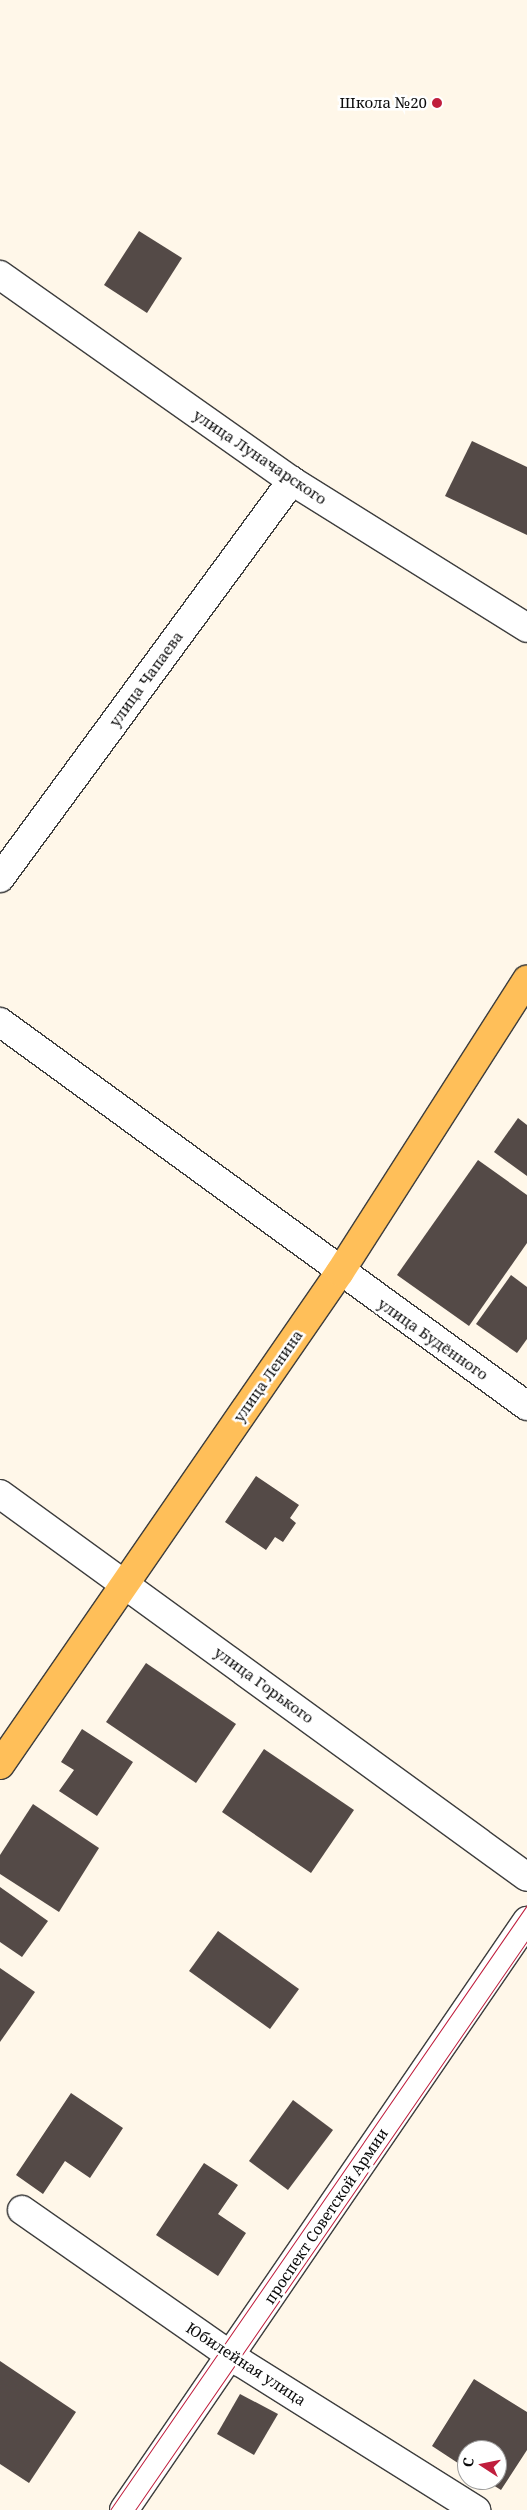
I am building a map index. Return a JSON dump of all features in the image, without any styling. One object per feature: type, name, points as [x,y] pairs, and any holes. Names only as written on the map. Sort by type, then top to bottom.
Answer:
[{"type":"main road","name":"улица Ленина","points":[[0,1765],[124,1582],[340,1272],[527,980]]},
{"type":"street","name":"улица Луначарского","points":[[0,275],[292,481],[527,628]]},
{"type":"street","name":"улица Чапаева","points":[[0,878],[292,481]]},
{"type":"street","name":"улица Будённого","points":[[0,1022],[340,1272],[527,1406]]},
{"type":"street","name":"улица Горького","points":[[0,1494],[124,1582],[527,1877]]},
{"type":"street","name":"проспект Советской Армии","points":[[124,2510],[527,1921]]},
{"type":"street","name":"Юбилейная улица","points":[[22,2210],[231,2355],[476,2510]]},
{"type":"building","points":[[139,231],[182,258],[147,313],[104,285]]},
{"type":"building","points":[[472,441],[527,467],[527,535],[445,496]]},
{"type":"building","points":[[518,1118],[527,1125],[527,1176],[494,1152]]},
{"type":"building","points":[[478,1160],[527,1195],[527,1243],[469,1326],[397,1275]]},
{"type":"building","points":[[511,1275],[527,1287],[527,1339],[517,1353],[476,1324]]},
{"type":"building","points":[[256,1476],[299,1505],[290,1518],[296,1523],[283,1542],[275,1537],[266,1550],[225,1522]]},
{"type":"building","points":[[146,1663],[236,1724],[196,1783],[106,1722]]},
{"type":"building","points":[[82,1729],[133,1762],[97,1816],[59,1791],[74,1770],[61,1762]]},
{"type":"building","points":[[264,1749],[354,1810],[311,1873],[222,1812]]},
{"type":"building","points":[[33,1804],[99,1848],[59,1912],[0,1874],[0,1855]]},
{"type":"building","points":[[0,1887],[48,1921],[22,1957],[0,1942]]},
{"type":"building","points":[[218,1931],[299,1989],[270,2029],[189,1971]]},
{"type":"building","points":[[0,1968],[35,1992],[0,2042]]},
{"type":"building","points":[[71,2093],[123,2128],[90,2178],[65,2161],[43,2194],[16,2175]]},
{"type":"building","points":[[293,2100],[333,2130],[288,2190],[249,2161]]},
{"type":"building","points":[[204,2163],[238,2185],[218,2214],[246,2233],[218,2276],[156,2235]]},
{"type":"building","points":[[0,2361],[76,2412],[29,2483],[0,2464]]},
{"type":"building","points":[[474,2379],[527,2412],[527,2450],[507,2481],[507,2440],[457,2440],[457,2462],[432,2446]]},
{"type":"building","points":[[240,2394],[278,2414],[254,2455],[217,2434]]},
{"type":"tram line","points":[[110,2510],[527,1905]]},
{"type":"tram line","points":[[135,2510],[527,1941]]},
{"type":"place","name":"Школа №20","points":[[437,103]]}]
